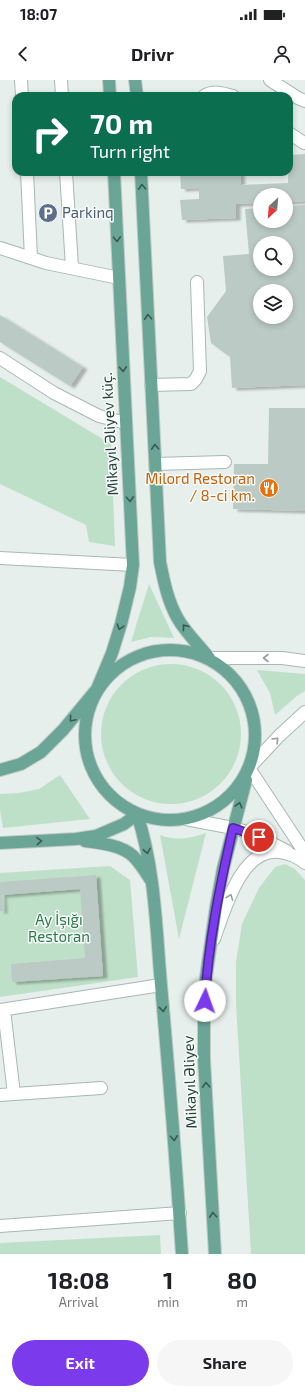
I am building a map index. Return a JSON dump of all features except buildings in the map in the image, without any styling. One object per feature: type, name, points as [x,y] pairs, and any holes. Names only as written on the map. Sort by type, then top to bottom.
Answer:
[{"type":"main road","points":[[109,80],[110,92]]},
{"type":"main road","points":[[135,80],[136,92]]},
{"type":"main road","name":"Mikayıl Əliyev küç.","points":[[97,689],[112,653],[121,624],[130,587],[133,565],[114,176]]},
{"type":"main road","points":[[97,689],[87,711],[84,736],[88,760],[99,783],[116,801],[137,814],[161,820],[186,819],[209,811],[229,797],[241,783],[249,768],[256,744],[254,718],[252,712],[245,694],[230,673],[209,658],[178,619],[170,602],[160,562],[141,176]]},
{"type":"main road","points":[[0,770],[21,764],[41,752],[63,730],[111,672],[128,660],[147,652],[168,649],[189,651],[209,658]]},
{"type":"main road","name":"Mikayıl Əliyev","points":[[215,1254],[204,1059],[206,977],[222,877],[249,768]]},
{"type":"main road","points":[[0,844],[76,839],[96,836],[124,824],[137,814]]},
{"type":"main road","name":"Mikayıl Əliyev","points":[[137,814],[144,836],[152,883],[168,1060],[182,1254]]},
{"type":"main road","points":[[76,839],[117,847],[132,855],[142,866],[152,883]]},
{"type":"street","points":[[21,80],[22,92]]},
{"type":"street","points":[[61,80],[62,92]]},
{"type":"street","points":[[270,80],[289,92]]},
{"type":"street","points":[[293,95],[305,101]]},
{"type":"street","points":[[293,136],[304,143]]},
{"type":"street","points":[[27,176],[32,258]]},
{"type":"street","points":[[66,176],[72,268]]},
{"type":"street","points":[[0,248],[46,263],[119,278]]},
{"type":"street","points":[[152,385],[190,384],[196,379],[200,370],[197,282]]},
{"type":"street","points":[[0,358],[54,393],[98,416],[126,423]]},
{"type":"street","points":[[155,464],[225,462]]},
{"type":"street","points":[[0,558],[133,565]]},
{"type":"street","points":[[209,658],[282,658],[305,661]]},
{"type":"street","points":[[305,712],[279,736],[249,768],[305,853]]},
{"type":"street","points":[[186,819],[251,833],[267,840],[305,863]]},
{"type":"street","points":[[211,946],[240,874],[249,864],[262,854],[274,851],[292,854]]},
{"type":"street","points":[[14,1094],[2,1010],[161,985]]},
{"type":"street","points":[[0,1095],[101,1088]]},
{"type":"street","points":[[0,1226],[180,1213]]},
{"type":"green space","points":[[0,377],[111,444],[115,546],[89,542],[86,525],[0,484]]},
{"type":"green space","points":[[149,584],[174,638],[151,637],[131,642]]},
{"type":"green space","points":[[178,664],[198,669],[221,684],[236,707],[240,720],[240,748],[236,761],[221,784],[198,799],[185,803],[164,804],[144,799],[121,784],[106,761],[102,748],[101,727],[106,707],[121,684],[144,669],[157,665]]},
{"type":"green space","points":[[257,670],[305,674],[305,691],[275,715],[270,693]]},
{"type":"green space","points":[[60,775],[90,819],[3,828],[0,810],[0,794],[19,793],[39,789]]},
{"type":"green space","points":[[206,833],[179,939],[160,835],[178,839],[194,837]]},
{"type":"green space","points":[[285,864],[295,869],[305,880],[305,1254],[251,1254],[236,1004],[236,962],[242,924],[259,888],[275,867]]},
{"type":"green space","name":"Ay İşığı Restoran","points":[[110,866],[130,880],[138,977],[0,997],[0,873]]},
{"type":"green space","points":[[160,1235],[161,1254],[0,1254],[0,1243]]},
{"type":"place","name":"Parkinq","points":[[48,213]]},
{"type":"place","name":"Milord Restoran / 8-ci km.","points":[[269,488]]},
{"type":"route","points":[[205,1001],[206,977],[216,907],[233,828],[259,837]]}]
